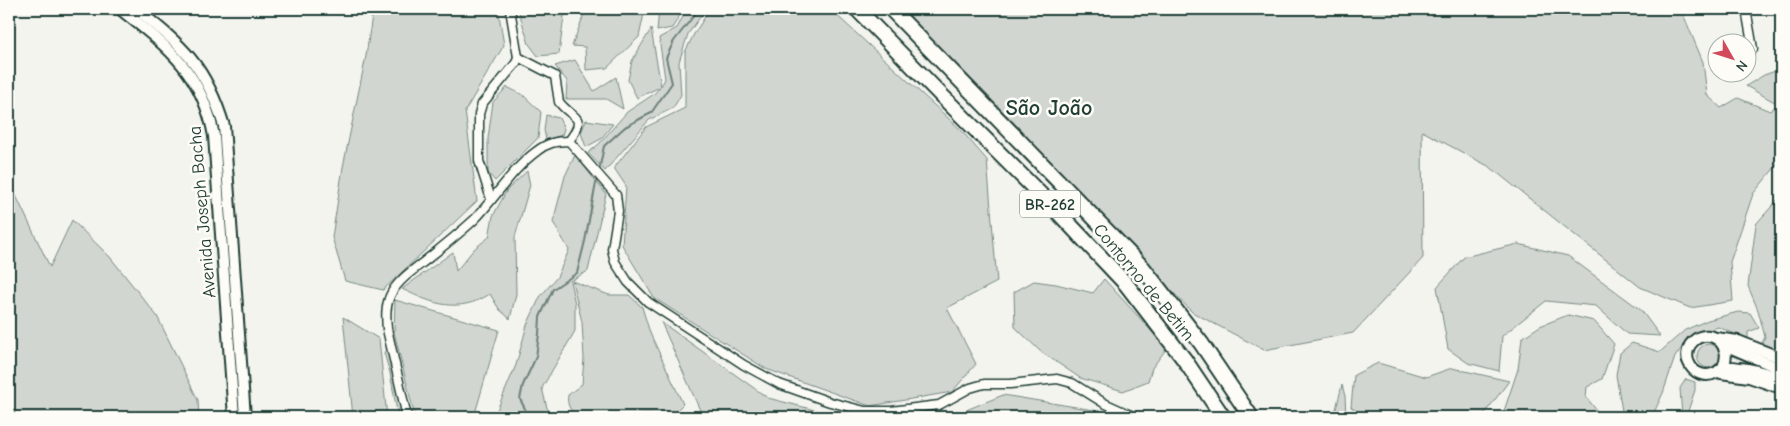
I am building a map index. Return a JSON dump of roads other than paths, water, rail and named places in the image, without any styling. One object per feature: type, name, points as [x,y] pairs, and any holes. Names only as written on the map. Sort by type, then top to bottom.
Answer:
[{"type":"highway","name":"Contorno de Betim","points":[[857,9],[938,94],[1054,209],[1126,284],[1184,359],[1223,417]]},
{"type":"highway","name":"Contorno de Betim","points":[[891,9],[1143,268],[1202,343],[1251,417]]},
{"type":"main road","name":"Avenida Joseph Bacha","points":[[120,9],[179,60],[190,74],[202,95],[211,118],[214,136],[234,417]]},
{"type":"main road","name":"Avenida Joseph Bacha","points":[[136,9],[174,39],[195,62],[209,86],[224,126],[245,417]]},
{"type":"main road","points":[[1781,358],[1738,341],[1707,336],[1695,340],[1690,345],[1687,355],[1689,365],[1698,373],[1709,375],[1720,370],[1762,371],[1781,378]]},
{"type":"main road","points":[[1714,337],[1722,344],[1781,369]]},
{"type":"main road","points":[[1720,370],[1726,355],[1722,344]]},
{"type":"main road","points":[[1720,370],[1781,388]]},
{"type":"street","points":[[491,199],[479,161],[479,114],[482,104],[516,63],[518,57],[510,9]]},
{"type":"street","points":[[1746,9],[1751,32]]},
{"type":"street","points":[[518,57],[555,76],[559,102],[578,121],[578,127],[569,141]]},
{"type":"street","points":[[569,141],[616,195],[618,211],[612,249],[615,262],[628,282],[648,302],[744,365],[779,384],[865,412],[939,405],[970,388],[984,384],[1010,384],[1058,379],[1072,383],[1104,403],[1134,417]]},
{"type":"street","points":[[407,417],[387,330],[386,315],[389,299],[399,283],[477,217],[503,184],[537,151],[553,142],[569,141]]},
{"type":"waterway","points":[[599,171],[604,146],[625,127],[651,113],[672,83],[666,58],[674,41],[699,9]]},
{"type":"waterway","points":[[529,417],[520,399],[523,385],[536,357],[540,317],[553,289],[577,273],[597,178]]},
{"type":"district","name":"São João","points":[[1049,107]]}]
